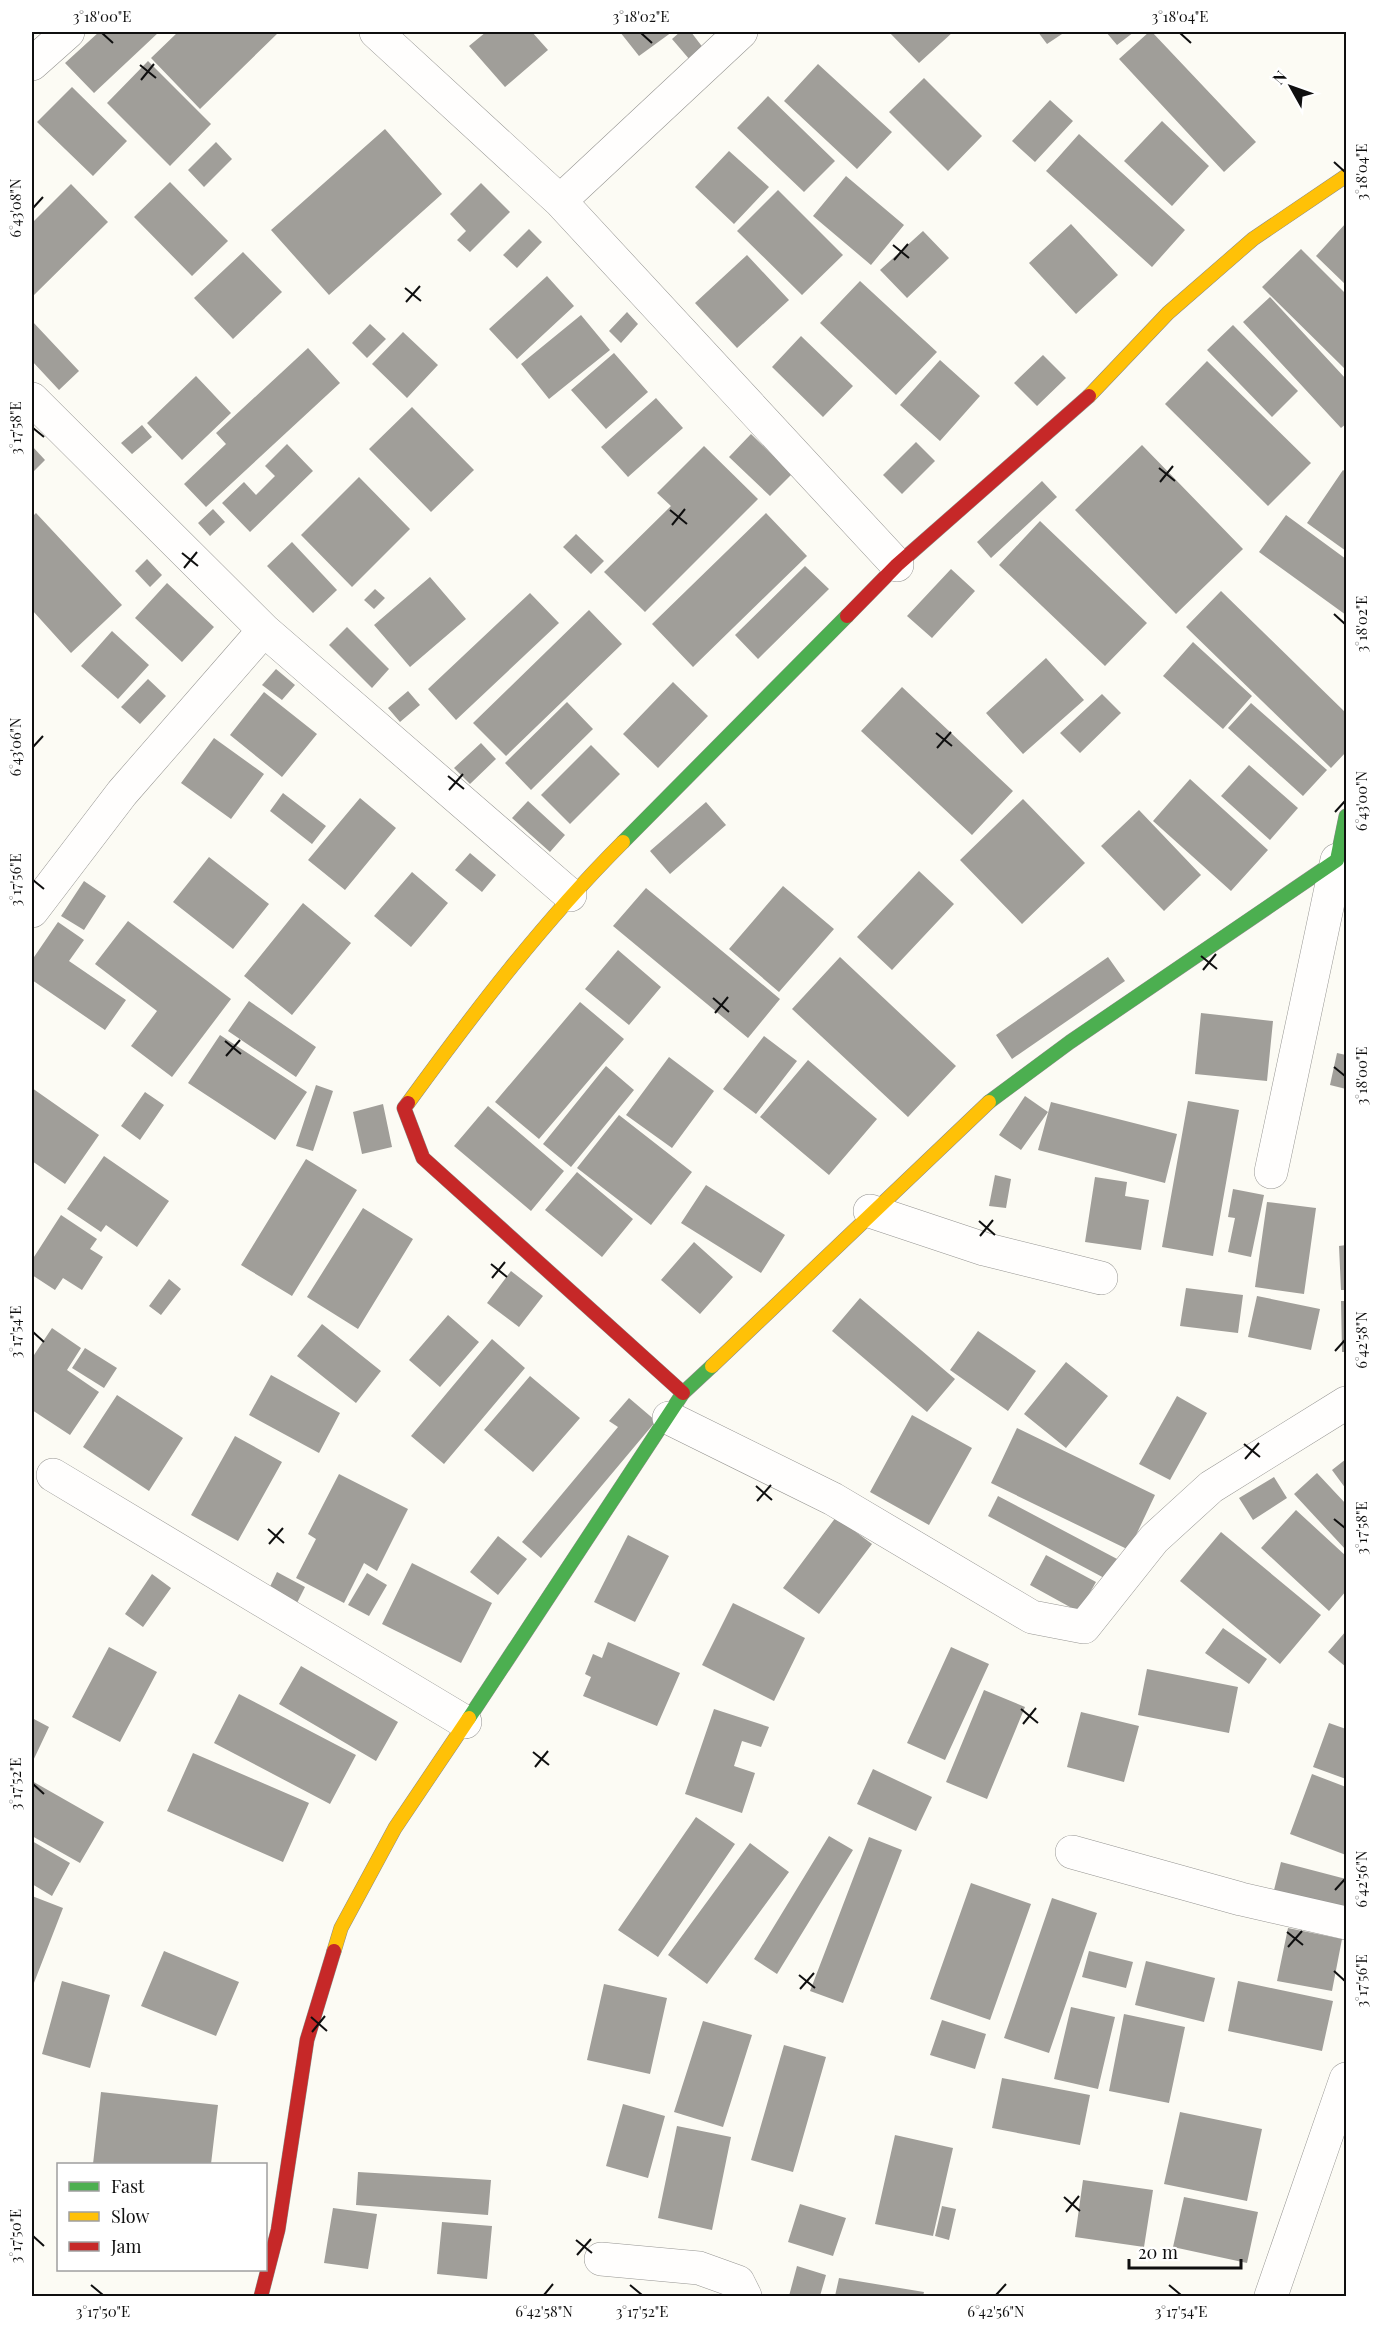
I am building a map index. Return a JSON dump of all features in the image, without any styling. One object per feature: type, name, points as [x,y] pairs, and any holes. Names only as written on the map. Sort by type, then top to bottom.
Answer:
[{"type":"street","points":[[32,64],[69,32]]},
{"type":"street","points":[[376,32],[560,201],[897,565]]},
{"type":"street","points":[[560,201],[741,32]]},
{"type":"street","points":[[1347,176],[1244,246],[1168,313],[1090,395],[897,565],[570,895],[469,1019],[404,1108],[423,1158],[676,1406],[1032,1617],[1084,1627],[1154,1539],[1211,1487],[1347,1403]]},
{"type":"street","points":[[32,399],[264,630],[570,895]]},
{"type":"street","points":[[32,911],[122,793],[264,630]]},
{"type":"street","points":[[1271,1172],[1347,816]]},
{"type":"street","points":[[261,2296],[278,2229],[307,2040],[341,1928],[395,1828],[676,1406],[870,1211],[976,1112],[1070,1042],[1337,860]]},
{"type":"street","points":[[870,1211],[984,1249],[1101,1278]]},
{"type":"street","points":[[53,1475],[465,1722]]},
{"type":"street","points":[[1072,1852],[1241,1899],[1347,1923]]},
{"type":"street","points":[[1271,2296],[1347,2079]]},
{"type":"street","points":[[601,2259],[699,2268],[738,2282],[745,2296]]},
{"type":"building","points":[[99,32],[159,32],[94,93],[65,63]]},
{"type":"building","points":[[178,32],[279,32],[200,109],[151,58]]},
{"type":"building","points":[[486,32],[532,32],[548,50],[505,87],[469,46]]},
{"type":"building","points":[[620,32],[672,32],[639,56]]},
{"type":"building","points":[[680,32],[691,32],[704,49],[690,60],[672,39]]},
{"type":"building","points":[[889,32],[953,32],[919,63]]},
{"type":"building","points":[[1038,32],[1065,32],[1047,44]]},
{"type":"building","points":[[1106,32],[1134,32],[1117,45]]},
{"type":"building","points":[[1149,32],[1152,32],[1256,142],[1224,172],[1119,59]]},
{"type":"building","points":[[148,61],[211,124],[170,166],[107,103]]},
{"type":"building","points":[[818,64],[892,132],[857,169],[784,101]]},
{"type":"building","points":[[924,78],[982,136],[948,171],[889,112]]},
{"type":"building","points":[[72,87],[127,141],[93,176],[37,122]]},
{"type":"building","points":[[768,96],[835,161],[804,192],[737,128]]},
{"type":"building","points":[[1050,100],[1073,121],[1035,162],[1012,141]]},
{"type":"building","points":[[1162,121],[1209,166],[1172,206],[1124,161]]},
{"type":"building","points":[[385,129],[442,194],[329,295],[271,230]]},
{"type":"building","points":[[1079,134],[1185,230],[1152,267],[1046,171]]},
{"type":"building","points":[[216,142],[232,159],[204,187],[188,170]]},
{"type":"building","points":[[729,151],[769,187],[734,224],[695,187]]},
{"type":"building","points":[[846,176],[904,225],[871,265],[813,216]]},
{"type":"building","points":[[170,182],[228,241],[192,276],[134,217]]},
{"type":"building","points":[[481,183],[510,212],[470,252],[457,240],[466,231],[450,214]]},
{"type":"building","points":[[71,184],[108,222],[33,296],[32,223]]},
{"type":"building","points":[[778,190],[843,255],[802,295],[737,231]]},
{"type":"building","points":[[1346,223],[1346,285],[1316,256]]},
{"type":"building","points":[[1071,224],[1118,275],[1076,314],[1029,263]]},
{"type":"building","points":[[529,229],[542,242],[517,268],[503,255]]},
{"type":"building","points":[[923,231],[949,258],[907,298],[880,270]]},
{"type":"building","points":[[1301,249],[1346,294],[1346,370],[1262,287]]},
{"type":"building","points":[[243,252],[282,292],[233,339],[194,298]]},
{"type":"building","points":[[747,255],[789,300],[737,348],[695,303]]},
{"type":"building","points":[[547,276],[574,306],[517,359],[489,329]]},
{"type":"building","points":[[860,281],[937,352],[896,395],[820,323]]},
{"type":"building","points":[[1270,297],[1346,379],[1346,424],[1341,428],[1243,322]]},
{"type":"building","points":[[627,312],[638,324],[621,343],[609,331]]},
{"type":"building","points":[[581,315],[610,350],[549,399],[521,364]]},
{"type":"building","points":[[32,321],[79,371],[59,390],[32,361]]},
{"type":"building","points":[[370,324],[386,339],[367,358],[352,343]]},
{"type":"building","points":[[1233,325],[1298,391],[1272,417],[1207,350]]},
{"type":"building","points":[[403,332],[438,365],[407,398],[372,364]]},
{"type":"building","points":[[801,336],[853,386],[823,417],[772,367]]},
{"type":"building","points":[[308,348],[340,383],[206,507],[184,484],[226,444],[216,433]]},
{"type":"building","points":[[614,353],[648,392],[606,429],[571,390]]},
{"type":"building","points":[[1043,355],[1066,378],[1037,406],[1014,383]]},
{"type":"building","points":[[940,360],[980,396],[940,441],[900,405]]},
{"type":"building","points":[[1207,361],[1311,463],[1268,506],[1165,404]]},
{"type":"building","points":[[196,376],[231,413],[182,460],[147,423]]},
{"type":"building","points":[[656,398],[683,428],[628,477],[601,447]]},
{"type":"building","points":[[412,407],[474,470],[431,512],[369,449]]},
{"type":"building","points":[[142,425],[152,437],[132,454],[121,443]]},
{"type":"building","points":[[751,434],[792,474],[770,496],[729,457]]},
{"type":"building","points":[[916,442],[935,461],[902,494],[883,475]]},
{"type":"building","points":[[287,444],[313,471],[250,532],[222,503],[244,482],[256,495],[275,476],[265,466]]},
{"type":"building","points":[[1142,445],[1243,549],[1176,614],[1075,510]]},
{"type":"building","points":[[32,446],[45,460],[34,471],[32,468]]},
{"type":"building","points":[[704,446],[758,499],[645,612],[604,572],[671,506],[657,493]]},
{"type":"building","points":[[1343,470],[1346,472],[1346,551],[1307,523]]},
{"type":"building","points":[[359,477],[410,529],[352,587],[301,535]]},
{"type":"building","points":[[1042,481],[1057,497],[991,558],[977,542]]},
{"type":"building","points":[[213,509],[225,522],[210,536],[198,523]]},
{"type":"building","points":[[36,513],[122,605],[71,653],[32,610],[32,517]]},
{"type":"building","points":[[766,513],[807,556],[693,667],[652,624]]},
{"type":"building","points":[[1286,515],[1346,559],[1346,615],[1259,552]]},
{"type":"building","points":[[1040,521],[1147,623],[1105,666],[999,565]]},
{"type":"building","points":[[576,534],[604,561],[591,574],[563,547]]},
{"type":"building","points":[[292,542],[337,590],[313,613],[267,566]]},
{"type":"building","points":[[147,559],[162,575],[150,587],[135,571]]},
{"type":"building","points":[[805,566],[829,589],[758,659],[735,635]]},
{"type":"building","points":[[951,569],[975,591],[932,638],[907,616]]},
{"type":"building","points":[[430,577],[466,619],[410,667],[374,625]]},
{"type":"building","points":[[167,583],[214,627],[182,662],[135,618]]},
{"type":"building","points":[[375,589],[385,598],[374,609],[364,600]]},
{"type":"building","points":[[1221,591],[1346,713],[1346,752],[1331,768],[1186,627]]},
{"type":"building","points":[[530,593],[559,623],[456,720],[428,689]]},
{"type":"building","points":[[589,610],[622,644],[506,756],[473,723]]},
{"type":"building","points":[[347,627],[389,669],[372,688],[329,645]]},
{"type":"building","points":[[112,631],[149,665],[118,699],[81,666]]},
{"type":"building","points":[[1193,642],[1252,696],[1223,729],[1163,676]]},
{"type":"building","points":[[1046,658],[1084,700],[1023,754],[986,713]]},
{"type":"building","points":[[276,669],[295,685],[282,700],[262,685]]},
{"type":"building","points":[[148,679],[166,696],[140,724],[121,707]]},
{"type":"building","points":[[673,682],[708,716],[658,768],[623,734]]},
{"type":"building","points":[[902,687],[1013,791],[972,835],[861,731]]},
{"type":"building","points":[[408,691],[420,705],[400,722],[388,708]]},
{"type":"building","points":[[264,692],[317,734],[282,777],[230,735]]},
{"type":"building","points":[[1102,694],[1121,713],[1080,753],[1060,733]]},
{"type":"building","points":[[567,702],[593,729],[531,790],[505,763]]},
{"type":"building","points":[[1251,703],[1327,770],[1303,796],[1228,728]]},
{"type":"building","points":[[214,738],[264,774],[231,819],[181,783]]},
{"type":"building","points":[[481,743],[496,759],[470,784],[454,768]]},
{"type":"building","points":[[591,745],[620,774],[570,824],[541,795]]},
{"type":"building","points":[[1249,765],[1298,808],[1270,840],[1221,796]]},
{"type":"building","points":[[1190,779],[1268,850],[1231,891],[1153,821]]},
{"type":"building","points":[[283,793],[326,826],[312,844],[270,811]]},
{"type":"building","points":[[360,798],[396,828],[345,890],[308,860]]},
{"type":"building","points":[[1023,799],[1085,863],[1022,924],[960,860]]},
{"type":"building","points":[[528,801],[565,835],[550,852],[512,818]]},
{"type":"building","points":[[706,802],[726,825],[670,874],[650,851]]},
{"type":"building","points":[[1139,810],[1201,875],[1164,911],[1101,846]]},
{"type":"building","points":[[470,853],[496,875],[482,892],[455,870]]},
{"type":"building","points":[[209,857],[269,904],[233,949],[173,902]]},
{"type":"building","points":[[919,871],[954,904],[892,970],[857,937]]},
{"type":"building","points":[[412,872],[448,903],[411,947],[374,916]]},
{"type":"building","points":[[84,881],[106,896],[84,930],[61,916]]},
{"type":"building","points":[[783,886],[834,929],[779,992],[729,949]]},
{"type":"building","points":[[646,888],[780,999],[748,1038],[613,926]]},
{"type":"building","points":[[303,903],[351,943],[292,1015],[244,976]]},
{"type":"building","points":[[128,921],[231,999],[172,1077],[131,1046],[157,1011],[95,964]]},
{"type":"building","points":[[58,922],[84,940],[69,961],[126,1000],[105,1030],[32,980],[32,960]]},
{"type":"building","points":[[618,950],[661,987],[629,1025],[585,989]]},
{"type":"building","points":[[840,957],[956,1066],[908,1117],[792,1009]]},
{"type":"building","points":[[1108,957],[1125,981],[1012,1059],[996,1035]]},
{"type":"building","points":[[249,1001],[316,1047],[296,1077],[228,1031]]},
{"type":"building","points":[[580,1002],[624,1039],[539,1139],[495,1102]]},
{"type":"building","points":[[1201,1013],[1273,1021],[1267,1081],[1195,1074]]},
{"type":"building","points":[[220,1035],[307,1092],[275,1140],[188,1083]]},
{"type":"building","points":[[764,1036],[797,1061],[756,1114],[723,1089]]},
{"type":"building","points":[[1337,1053],[1346,1055],[1346,1089],[1330,1085]]},
{"type":"building","points":[[669,1057],[714,1091],[672,1148],[626,1115]]},
{"type":"building","points":[[808,1060],[877,1119],[829,1175],[760,1117]]},
{"type":"building","points":[[606,1066],[634,1090],[571,1167],[543,1144]]},
{"type":"building","points":[[316,1085],[333,1091],[313,1151],[296,1146]]},
{"type":"building","points":[[32,1088],[99,1135],[65,1184],[32,1161]]},
{"type":"building","points":[[145,1092],[164,1105],[140,1140],[121,1126]]},
{"type":"building","points":[[1025,1096],[1048,1112],[1021,1150],[999,1135]]},
{"type":"building","points":[[1188,1101],[1239,1110],[1213,1256],[1162,1247]]},
{"type":"building","points":[[1051,1102],[1177,1134],[1165,1183],[1038,1150]]},
{"type":"building","points":[[383,1104],[392,1147],[362,1154],[353,1112]]},
{"type":"building","points":[[488,1106],[564,1171],[531,1211],[454,1146]]},
{"type":"building","points":[[619,1115],[692,1172],[651,1225],[577,1168]]},
{"type":"building","points":[[104,1156],[169,1201],[137,1247],[106,1225],[101,1232],[67,1209]]},
{"type":"building","points":[[306,1159],[357,1190],[292,1296],[241,1265]]},
{"type":"building","points":[[577,1172],[633,1219],[602,1257],[545,1210]]},
{"type":"building","points":[[995,1175],[1011,1179],[1006,1208],[989,1206]]},
{"type":"building","points":[[1095,1177],[1127,1182],[1125,1196],[1149,1200],[1141,1250],[1085,1242]]},
{"type":"building","points":[[706,1185],[785,1235],[761,1273],[681,1223]]},
{"type":"building","points":[[1233,1189],[1264,1195],[1251,1257],[1228,1252],[1235,1218],[1228,1217]]},
{"type":"building","points":[[1267,1202],[1316,1208],[1304,1294],[1255,1287]]},
{"type":"building","points":[[363,1208],[413,1239],[358,1329],[307,1297]]},
{"type":"building","points":[[61,1215],[97,1239],[90,1249],[103,1257],[82,1290],[63,1278],[55,1290],[32,1275],[32,1260]]},
{"type":"building","points":[[694,1242],[733,1277],[700,1314],[661,1280]]},
{"type":"building","points":[[1346,1245],[1346,1290],[1341,1290],[1339,1246]]},
{"type":"building","points":[[511,1271],[543,1296],[519,1327],[487,1303]]},
{"type":"building","points":[[169,1279],[181,1289],[161,1315],[149,1306]]},
{"type":"building","points":[[1186,1288],[1243,1295],[1238,1333],[1180,1326]]},
{"type":"building","points":[[1257,1296],[1320,1309],[1311,1350],[1248,1337]]},
{"type":"building","points":[[860,1298],[955,1379],[927,1412],[832,1331]]},
{"type":"building","points":[[1341,1301],[1346,1301],[1346,1352],[1342,1352]]},
{"type":"building","points":[[448,1315],[479,1342],[440,1387],[409,1360]]},
{"type":"building","points":[[322,1324],[381,1371],[356,1403],[297,1356]]},
{"type":"building","points":[[52,1328],[81,1348],[67,1370],[99,1392],[70,1435],[32,1410],[32,1358]]},
{"type":"building","points":[[978,1331],[1036,1371],[1008,1411],[950,1370]]},
{"type":"building","points":[[492,1339],[525,1368],[444,1464],[411,1436]]},
{"type":"building","points":[[85,1348],[117,1368],[104,1388],[72,1368]]},
{"type":"building","points":[[1066,1362],[1108,1396],[1066,1448],[1024,1414]]},
{"type":"building","points":[[271,1375],[340,1413],[319,1453],[249,1415]]},
{"type":"building","points":[[530,1376],[580,1418],[533,1472],[484,1430]]},
{"type":"building","points":[[117,1395],[183,1438],[149,1491],[83,1447]]},
{"type":"building","points":[[1177,1396],[1207,1413],[1170,1480],[1139,1464]]},
{"type":"building","points":[[629,1398],[656,1421],[541,1558],[522,1542],[618,1427],[609,1421]]},
{"type":"building","points":[[912,1415],[972,1448],[929,1525],[870,1492]]},
{"type":"building","points":[[1017,1428],[1155,1495],[1129,1550],[991,1483]]},
{"type":"building","points":[[235,1436],[282,1462],[238,1541],[191,1515]]},
{"type":"building","points":[[1346,1459],[1346,1489],[1332,1470]]},
{"type":"building","points":[[1317,1473],[1346,1504],[1346,1550],[1294,1494]]},
{"type":"building","points":[[339,1474],[408,1509],[377,1571],[364,1563],[344,1603],[296,1578],[316,1539],[308,1534]]},
{"type":"building","points":[[1274,1477],[1287,1498],[1253,1520],[1239,1498]]},
{"type":"building","points":[[998,1496],[1119,1560],[1108,1580],[988,1516]]},
{"type":"building","points":[[1296,1510],[1346,1556],[1346,1591],[1329,1611],[1261,1548]]},
{"type":"building","points":[[836,1517],[872,1544],[819,1614],[783,1588]]},
{"type":"building","points":[[1221,1532],[1321,1615],[1280,1664],[1180,1581]]},
{"type":"building","points":[[628,1535],[669,1556],[635,1622],[594,1602]]},
{"type":"building","points":[[498,1536],[527,1559],[498,1595],[470,1572]]},
{"type":"building","points":[[1046,1555],[1096,1582],[1079,1612],[1030,1585]]},
{"type":"building","points":[[412,1563],[492,1603],[461,1663],[382,1624]]},
{"type":"building","points":[[277,1572],[305,1587],[294,1609],[266,1595]]},
{"type":"building","points":[[367,1573],[387,1585],[369,1616],[348,1605]]},
{"type":"building","points":[[152,1574],[171,1588],[143,1627],[125,1614]]},
{"type":"building","points":[[733,1603],[805,1638],[774,1701],[702,1665]]},
{"type":"building","points":[[1223,1628],[1267,1659],[1249,1684],[1205,1653]]},
{"type":"building","points":[[1346,1631],[1346,1667],[1328,1652]]},
{"type":"building","points":[[608,1642],[680,1673],[657,1726],[583,1696],[591,1677],[585,1674],[593,1654],[602,1658]]},
{"type":"building","points":[[109,1647],[157,1672],[120,1742],[72,1717]]},
{"type":"building","points":[[951,1647],[989,1664],[945,1760],[907,1743]]},
{"type":"building","points":[[301,1666],[398,1722],[376,1761],[279,1704]]},
{"type":"building","points":[[1147,1669],[1238,1687],[1229,1733],[1138,1715]]},
{"type":"building","points":[[984,1690],[1025,1707],[987,1799],[946,1782]]},
{"type":"building","points":[[239,1694],[356,1755],[330,1804],[214,1743]]},
{"type":"building","points":[[714,1709],[769,1727],[761,1747],[742,1741],[734,1766],[755,1773],[742,1813],[685,1794]]},
{"type":"building","points":[[1081,1712],[1139,1726],[1124,1782],[1067,1767]]},
{"type":"building","points":[[32,1718],[49,1727],[32,1763]]},
{"type":"building","points":[[1329,1723],[1346,1729],[1346,1779],[1313,1767]]},
{"type":"building","points":[[193,1753],[309,1803],[283,1862],[167,1811]]},
{"type":"building","points":[[873,1769],[932,1797],[916,1831],[857,1804]]},
{"type":"building","points":[[1312,1774],[1346,1787],[1346,1855],[1290,1834]]},
{"type":"building","points":[[32,1781],[104,1822],[80,1863],[32,1836]]},
{"type":"building","points":[[696,1817],[735,1844],[658,1957],[618,1930]]},
{"type":"building","points":[[829,1836],[853,1850],[777,1974],[754,1959]]},
{"type":"building","points":[[869,1837],[902,1850],[843,2003],[810,1991]]},
{"type":"building","points":[[32,1841],[70,1863],[52,1896],[32,1884]]},
{"type":"building","points":[[750,1843],[789,1872],[707,1984],[668,1955]]},
{"type":"building","points":[[1281,1862],[1346,1879],[1346,1913],[1273,1894]]},
{"type":"building","points":[[971,1883],[1031,1904],[990,2020],[930,1999]]},
{"type":"building","points":[[32,1896],[63,1908],[32,1988]]},
{"type":"building","points":[[1052,1898],[1097,1913],[1049,2053],[1004,2038]]},
{"type":"building","points":[[1288,1928],[1342,1939],[1332,1991],[1277,1981]]},
{"type":"building","points":[[164,1951],[239,1982],[216,2036],[141,2006]]},
{"type":"building","points":[[1089,1951],[1133,1962],[1126,1988],[1082,1977]]},
{"type":"building","points":[[1146,1961],[1215,1978],[1204,2022],[1135,2005]]},
{"type":"building","points":[[62,1981],[110,1995],[90,2068],[42,2054]]},
{"type":"building","points":[[1238,1981],[1333,2001],[1322,2051],[1228,2031]]},
{"type":"building","points":[[604,1984],[667,1998],[650,2074],[587,2060]]},
{"type":"building","points":[[1071,2007],[1115,2017],[1098,2089],[1054,2079]]},
{"type":"building","points":[[1124,2014],[1185,2027],[1169,2103],[1109,2091]]},
{"type":"building","points":[[942,2020],[986,2034],[975,2069],[930,2055]]},
{"type":"building","points":[[703,2021],[752,2035],[723,2127],[674,2112]]},
{"type":"building","points":[[784,2045],[826,2057],[793,2172],[751,2160]]},
{"type":"building","points":[[1002,2078],[1090,2095],[1080,2145],[992,2128]]},
{"type":"building","points":[[101,2092],[218,2105],[211,2163],[93,2163]]},
{"type":"building","points":[[623,2104],[665,2116],[648,2178],[606,2166]]},
{"type":"building","points":[[1180,2112],[1262,2129],[1247,2201],[1164,2184]]},
{"type":"building","points":[[677,2126],[731,2137],[712,2230],[658,2218]]},
{"type":"building","points":[[895,2135],[953,2148],[933,2236],[875,2224]]},
{"type":"building","points":[[358,2172],[491,2180],[488,2215],[356,2205]]},
{"type":"building","points":[[1083,2180],[1153,2190],[1144,2247],[1075,2237]]},
{"type":"building","points":[[1184,2197],[1258,2212],[1247,2263],[1173,2247]]},
{"type":"building","points":[[800,2204],[846,2218],[833,2256],[788,2242]]},
{"type":"building","points":[[942,2206],[956,2209],[949,2240],[935,2236]]},
{"type":"building","points":[[333,2208],[377,2214],[368,2269],[324,2263]]},
{"type":"building","points":[[442,2222],[492,2226],[487,2279],[437,2274]]},
{"type":"building","points":[[797,2266],[826,2275],[820,2296],[789,2296]]},
{"type":"building","points":[[839,2278],[924,2292],[923,2296],[835,2296]]},
{"type":"traffic: fast","points":[[623,842],[847,616]]},
{"type":"traffic: fast","points":[[989,1102],[1070,1042],[1337,860],[1346,816]]},
{"type":"traffic: fast","points":[[469,1718],[683,1393],[712,1366]]},
{"type":"traffic: slow","points":[[1089,396],[1168,313],[1253,239],[1346,176]]},
{"type":"traffic: slow","points":[[408,1103],[537,935],[623,842]]},
{"type":"traffic: slow","points":[[712,1366],[989,1102]]},
{"type":"traffic: slow","points":[[334,1951],[341,1928],[395,1828],[469,1718]]},
{"type":"traffic: jam","points":[[847,616],[897,565],[1089,396]]},
{"type":"traffic: jam","points":[[408,1103],[404,1108],[423,1158],[683,1393]]},
{"type":"traffic: jam","points":[[261,2296],[278,2230],[307,2040],[334,1951]]}]
